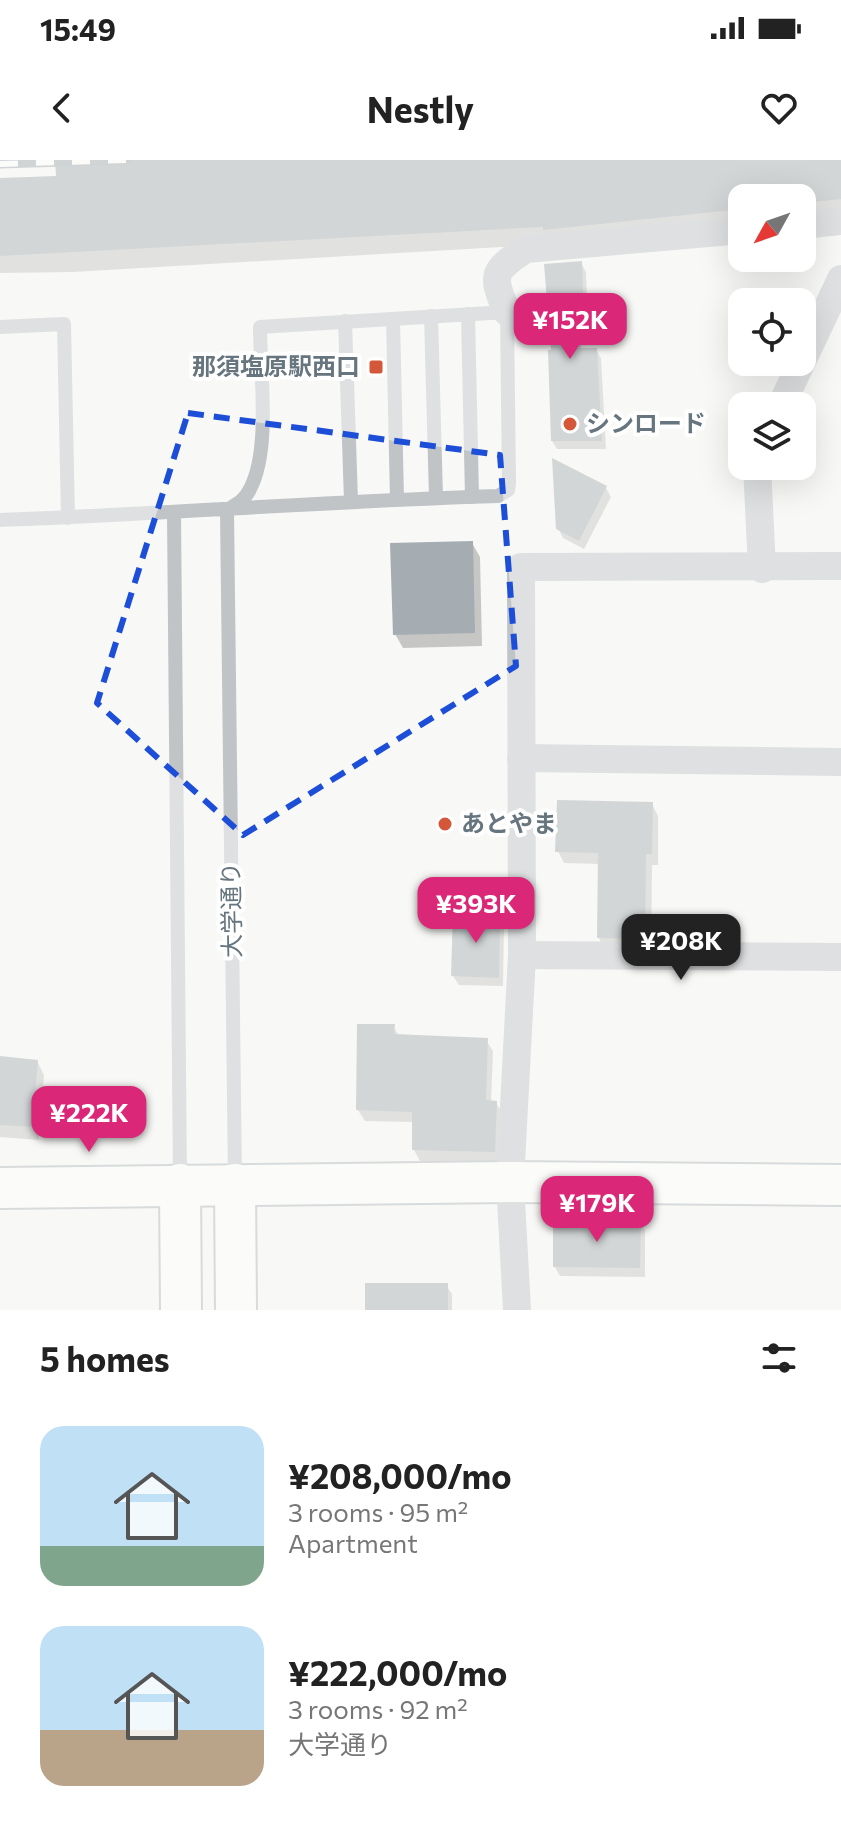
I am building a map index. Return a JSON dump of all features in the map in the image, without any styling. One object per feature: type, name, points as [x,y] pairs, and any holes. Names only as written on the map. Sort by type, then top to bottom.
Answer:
[{"type":"street","points":[[816,224],[841,221]]},
{"type":"street","points":[[507,312],[495,284],[498,270],[526,249],[728,231]]},
{"type":"street","points":[[788,392],[841,279]]},
{"type":"street","points":[[758,480],[762,569]]},
{"type":"street","points":[[517,1310],[510,1182],[522,955],[521,567],[762,569],[841,566]]},
{"type":"street","points":[[521,758],[841,762]]},
{"type":"street","points":[[522,955],[841,957]]},
{"type":"street","points":[[0,1188],[510,1182],[841,1185]]},
{"type":"street","points":[[180,1184],[181,1310]]},
{"type":"street","name":"大学通り","points":[[235,1184],[236,1310]]},
{"type":"lane","points":[[0,520],[174,514],[351,501],[498,496],[508,490],[509,483],[507,312],[260,327],[261,441],[257,471],[242,501],[227,510]]},
{"type":"lane","points":[[468,314],[472,497]]},
{"type":"lane","points":[[431,316],[436,497]]},
{"type":"lane","points":[[393,319],[397,499]]},
{"type":"lane","points":[[345,321],[351,501]]},
{"type":"lane","points":[[0,327],[64,324],[68,518]]},
{"type":"lane","name":"大学通り","points":[[227,510],[235,1184]]},
{"type":"lane","points":[[174,514],[180,1184]]},
{"type":"highlighted area","points":[[188,413],[500,455],[516,666],[243,835],[97,703]]},
{"type":"building","points":[[55,160],[841,160],[841,199],[816,202],[816,184],[728,184],[728,210],[543,230],[543,227],[0,256],[0,178],[56,176]]},
{"type":"building","points":[[582,261],[583,294],[574,294],[578,348],[597,348],[602,441],[551,441],[548,350],[551,350],[544,264]]},
{"type":"building","points":[[552,458],[607,486],[579,541],[556,529]]},
{"type":"building","points":[[473,541],[475,633],[393,635],[390,543]]},
{"type":"building","points":[[557,800],[653,802],[652,854],[646,854],[645,939],[597,938],[598,853],[555,852]]},
{"type":"building","points":[[453,911],[500,913],[499,978],[451,976]]},
{"type":"building","points":[[357,1024],[395,1024],[394,1034],[488,1038],[486,1100],[497,1101],[495,1152],[412,1150],[412,1112],[356,1110]]},
{"type":"building","points":[[0,1056],[38,1060],[32,1127],[0,1125]]},
{"type":"building","points":[[553,1220],[641,1220],[640,1268],[553,1267]]},
{"type":"building","points":[[365,1283],[448,1283],[448,1310],[365,1310]]},
{"type":"railway","points":[[0,164],[127,160]]},
{"type":"place","name":"那須塩原駅西口","points":[[376,367]]},
{"type":"place","name":"シンロード","points":[[570,424]]},
{"type":"place","name":"あとやま","points":[[445,824]]}]
